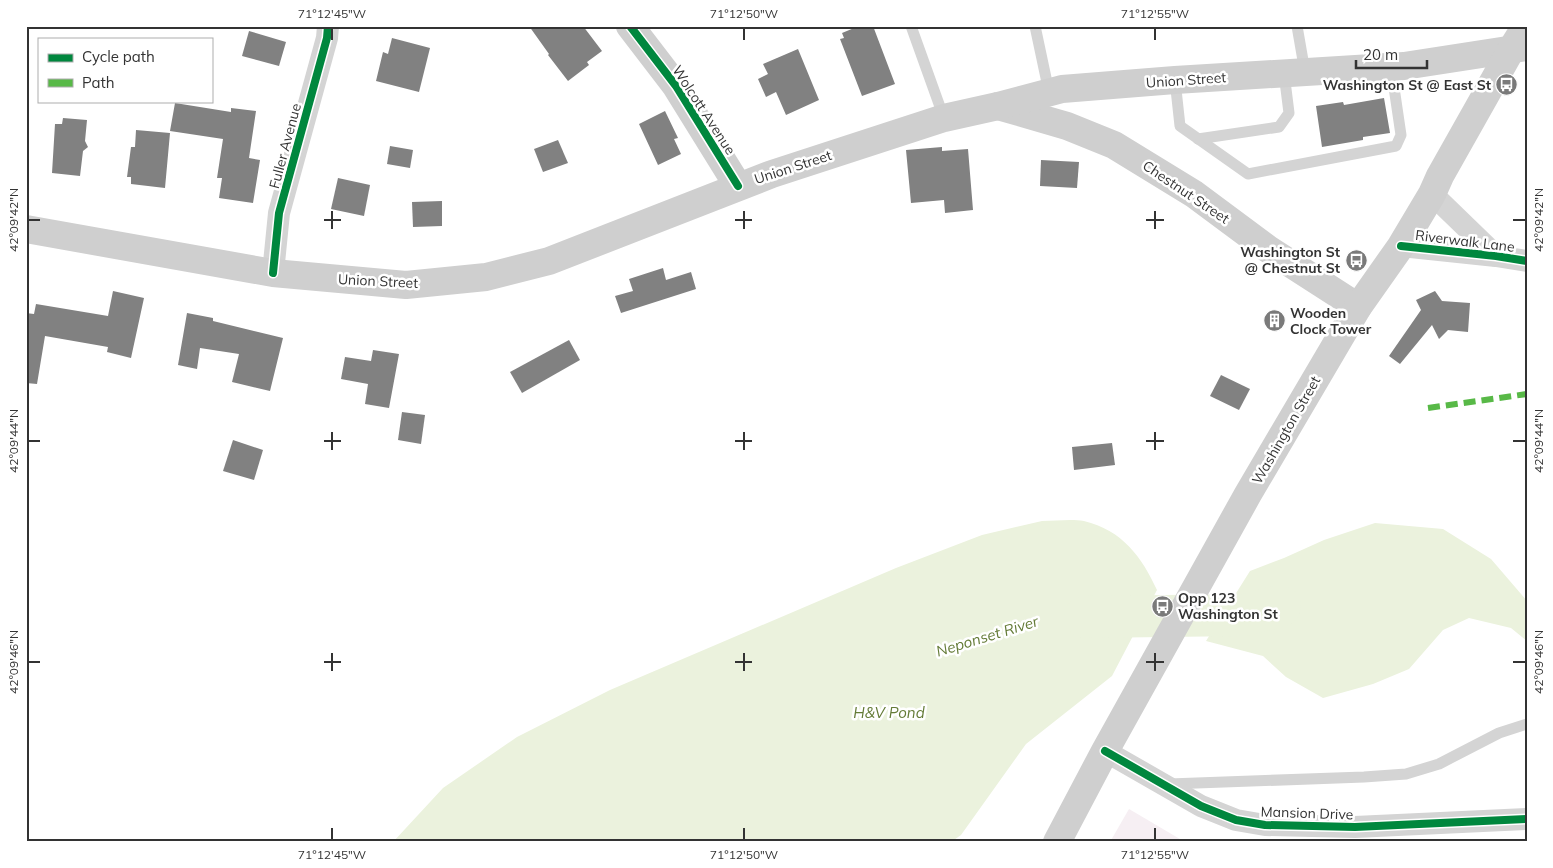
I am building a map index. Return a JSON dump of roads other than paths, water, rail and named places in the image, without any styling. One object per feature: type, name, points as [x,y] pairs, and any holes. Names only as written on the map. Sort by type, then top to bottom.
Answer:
[{"type":"main road","name":"Wolcott Avenue","points":[[630,26],[676,86],[738,186]]},
{"type":"main road","name":"Washington Street","points":[[1056,842],[1231,525],[1358,307],[1401,246],[1432,194],[1440,176],[1519,49],[1526,26]]},
{"type":"main road","name":"Union Street","points":[[26,228],[273,273],[406,285],[486,277],[549,261],[738,186],[944,118],[1062,89],[1391,67],[1519,49]]},
{"type":"main road","name":"Chestnut Street","points":[[998,106],[1067,126],[1114,145],[1194,194],[1268,249],[1358,307]]},
{"type":"street","name":"Fuller Avenue","points":[[273,273],[279,214],[328,26]]},
{"type":"street","points":[[1432,194],[1496,256]]},
{"type":"street","name":"Riverwalk Lane","points":[[1401,246],[1527,261]]},
{"type":"street","name":"Mansion Drive","points":[[1105,751],[1210,810],[1236,820],[1265,825],[1355,827],[1527,819]]},
{"type":"lane","points":[[911,26],[944,118]]},
{"type":"lane","points":[[1035,26],[1049,92]]},
{"type":"lane","points":[[1198,139],[1279,127],[1289,113],[1295,73],[1298,26]]},
{"type":"lane","points":[[1175,80],[1180,126],[1248,174],[1396,146],[1400,135],[1391,67]]},
{"type":"lane","points":[[1162,784],[1305,780],[1406,774],[1439,764],[1498,733],[1527,724]]},
{"type":"water","name":"H&V Pond","points":[[1042,521],[1084,521],[1109,531],[1129,546],[1145,567],[1157,590],[1112,676],[1026,744],[961,835],[951,842],[393,842],[443,788],[517,737],[610,690],[896,568],[982,535]]},
{"type":"water","points":[[1375,523],[1443,529],[1491,559],[1527,601],[1527,641],[1511,628],[1469,618],[1443,630],[1409,669],[1373,684],[1323,698],[1286,677],[1263,656],[1206,641],[1250,571],[1324,540]]},
{"type":"waterway","name":"Neponset River","points":[[1085,617],[1245,615],[1280,606]]},
{"type":"place","name":"Washington St @ East St","points":[[1507,85]]},
{"type":"place","name":"Washington St @ Chestnut St","points":[[1356,260]]},
{"type":"place","name":"Wooden Clock Tower","points":[[1274,321]]},
{"type":"place","name":"Opp 123 Washington St","points":[[1162,606]]}]
